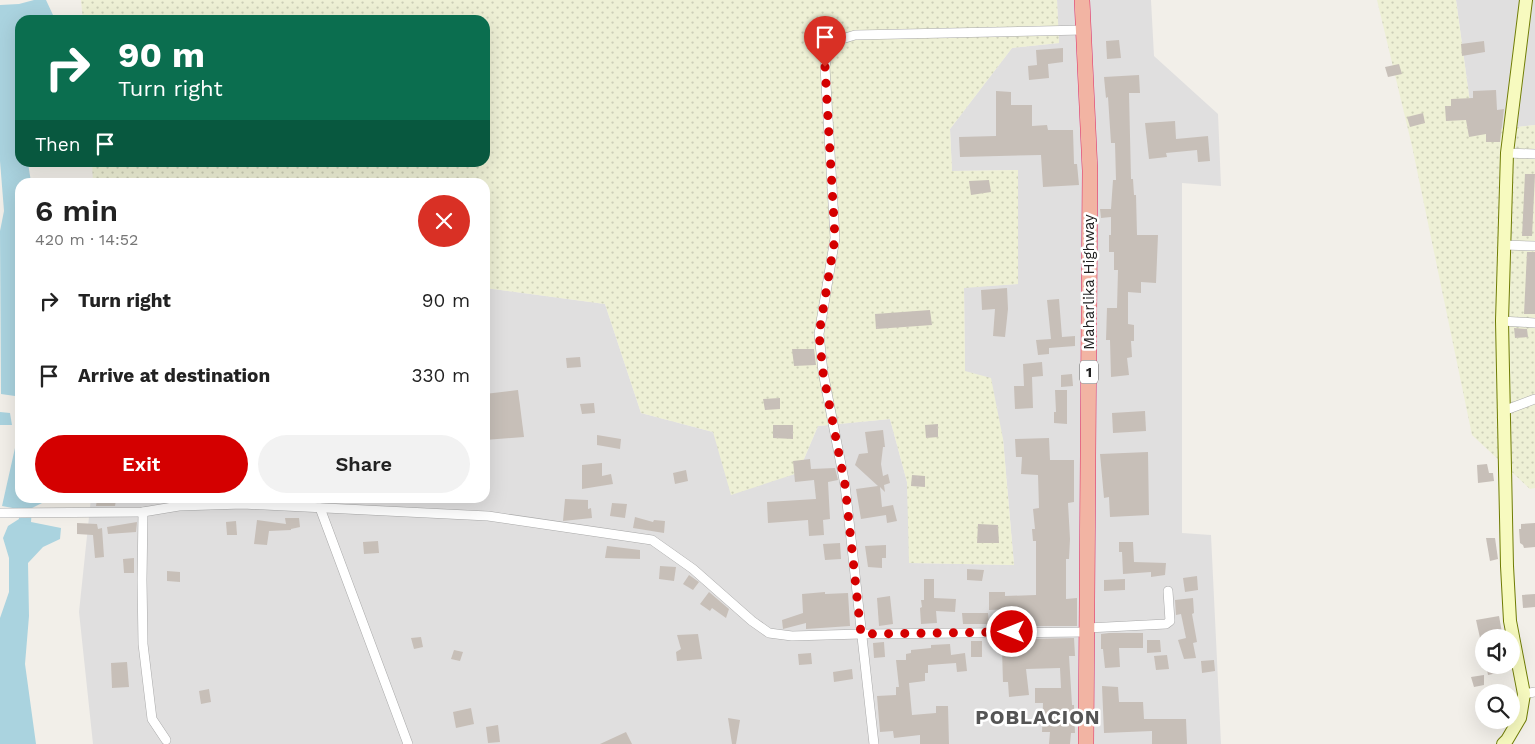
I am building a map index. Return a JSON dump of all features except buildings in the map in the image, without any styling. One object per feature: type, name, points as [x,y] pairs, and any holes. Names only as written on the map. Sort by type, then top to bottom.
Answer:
[{"type":"highway","name":"Maharlika Highway","points":[[1082,0],[1090,171],[1086,744]]},
{"type":"main road","points":[[1503,744],[1520,718],[1529,693],[1510,621],[1507,566],[1502,321],[1507,153],[1526,0]]},
{"type":"street","points":[[874,744],[845,485],[823,372],[819,334],[835,238],[825,67],[829,43],[855,35],[1083,30]]},
{"type":"street","points":[[1507,153],[1535,154]]},
{"type":"street","points":[[1504,245],[1535,246]]},
{"type":"street","points":[[1502,321],[1535,323]]},
{"type":"street","points":[[1503,411],[1535,399]]},
{"type":"street","points":[[0,513],[144,512],[179,506],[243,504],[488,516],[652,540],[692,568],[752,621],[769,633],[792,636],[1087,630],[1166,624],[1170,621],[1168,591]]},
{"type":"street","points":[[320,508],[408,744]]},
{"type":"street","points":[[144,512],[143,644],[152,719],[166,740]]},
{"type":"shaded area","points":[[1057,0],[1151,0],[1154,56],[1218,114],[1221,186],[1182,183],[1182,533],[1211,535],[1221,744],[93,744],[79,612],[90,503],[490,503],[490,289],[605,304],[641,413],[713,432],[798,473],[818,426],[890,419],[907,482],[910,563],[1014,565],[1003,439],[965,371],[964,287],[1018,284],[1018,170],[952,171],[950,129],[1012,48],[1059,43]]},
{"type":"shaded area","points":[[1456,0],[1535,0],[1535,125],[1474,132]]},
{"type":"green space","points":[[81,0],[1057,0],[1059,43],[1012,48],[950,129],[952,171],[1018,170],[1018,284],[964,288],[965,371],[991,378],[1003,439],[1014,565],[909,563],[907,482],[890,419],[818,426],[798,473],[731,495],[713,432],[641,413],[605,304],[490,289],[490,178],[93,178],[92,167],[490,167],[490,15],[82,15]]},
{"type":"green space","points":[[1377,0],[1456,0],[1474,132],[1535,125],[1535,488],[1530,489],[1472,435],[1412,146]]},
{"type":"water","points":[[34,0],[46,0],[53,15],[15,15],[15,167],[29,167],[30,178],[15,178],[15,396],[1,394],[0,231],[4,211],[0,161],[0,5],[19,4]]},
{"type":"water","points":[[0,412],[10,413],[12,425],[0,425]]},
{"type":"water","points":[[15,448],[15,503],[42,503],[32,508],[31,522],[61,528],[60,539],[43,547],[28,563],[29,616],[25,664],[36,744],[0,744],[0,618],[9,592],[9,558],[3,538],[8,526],[19,519],[18,509],[2,506]]},
{"type":"district","name":"POBLACION","points":[[1038,717]]},
{"type":"route","points":[[825,67],[835,238],[819,334],[823,372],[845,485],[861,634],[1012,632]]}]
